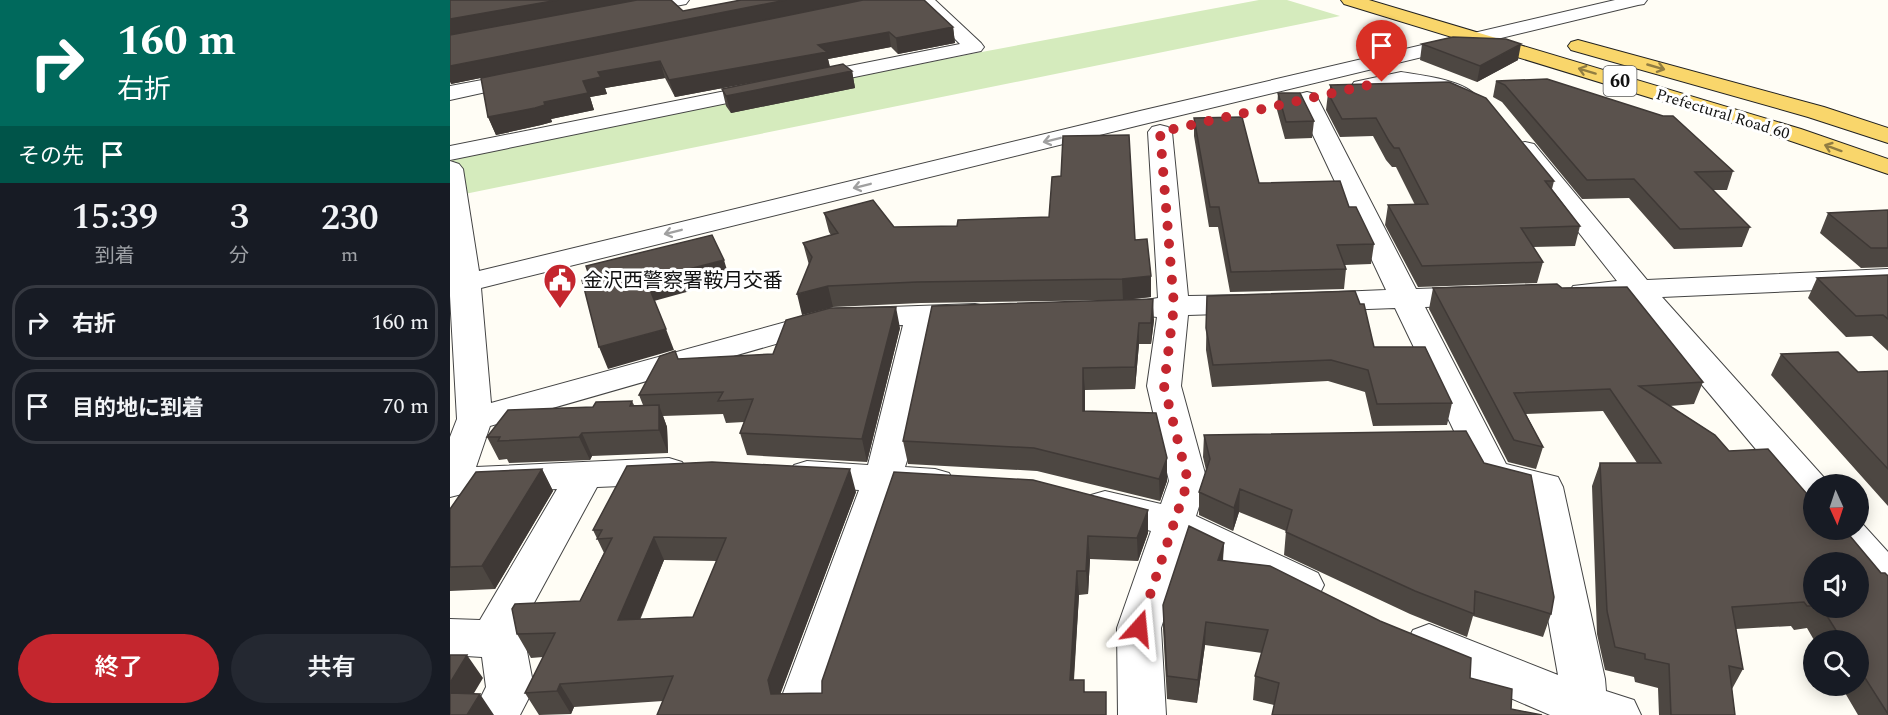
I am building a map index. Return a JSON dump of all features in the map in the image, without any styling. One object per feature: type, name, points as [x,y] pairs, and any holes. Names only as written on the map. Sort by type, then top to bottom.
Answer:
[{"type":"main road","name":"Prefectural Road 60","points":[[1350,0],[1446,29],[1479,25],[1516,28],[1816,112],[1888,136]]},
{"type":"main road","name":"Prefectural Road 60","points":[[1479,25],[1888,167]]},
{"type":"street","points":[[611,13],[680,0]]},
{"type":"street","points":[[450,153],[974,47],[925,0]]},
{"type":"street","points":[[457,274],[1140,119],[1575,0]]},
{"type":"street","points":[[1516,28],[1638,0]]},
{"type":"street","points":[[1140,119],[1446,29]]},
{"type":"street","points":[[450,93],[542,74]]},
{"type":"street","points":[[1140,119],[1307,99],[1401,78],[1435,84],[1499,117],[1640,290],[1803,479]]},
{"type":"street","points":[[1307,99],[1407,299],[1457,439],[1492,474],[1544,487],[1582,679],[1594,712]]},
{"type":"street","points":[[1140,119],[1174,306],[1164,386],[1196,443],[1188,481],[1139,628],[1142,715]]},
{"type":"street","points":[[450,169],[457,274],[475,419],[451,482],[697,470]]},
{"type":"street","points":[[1558,293],[1883,284]]},
{"type":"street","points":[[1123,311],[1174,306],[1500,295]]},
{"type":"street","points":[[475,419],[833,318],[1005,313]]},
{"type":"street","points":[[804,715],[803,704],[892,451],[921,314]]},
{"type":"street","points":[[766,472],[976,484]]},
{"type":"street","points":[[496,715],[510,688],[500,624],[585,475]]},
{"type":"street","points":[[1070,496],[1174,522],[1341,603]]},
{"type":"street","points":[[1854,540],[1888,581]]},
{"type":"street","points":[[1393,629],[1594,712]]},
{"type":"street","points":[[450,638],[503,639]]},
{"type":"green space","points":[[1259,0],[1287,0],[1340,16],[450,197],[450,159],[971,54]]},
{"type":"building","points":[[450,0],[558,0],[450,19]]},
{"type":"building","points":[[637,0],[671,0],[683,11],[741,0],[786,0],[450,66],[450,35]]},
{"type":"building","points":[[863,0],[924,0],[953,27],[896,38],[889,32],[818,45],[827,52],[669,80],[660,61],[598,72],[601,77],[583,81],[588,93],[544,102],[545,105],[535,108],[488,117],[481,78]]},
{"type":"building","points":[[1453,37],[1506,39],[1521,44],[1480,66],[1422,44]]},
{"type":"building","points":[[843,64],[852,71],[726,96],[722,89]]},
{"type":"building","points":[[1547,79],[1663,116],[1673,116],[1733,171],[1695,172],[1750,227],[1680,229],[1634,179],[1587,180],[1505,85],[1496,81]]},
{"type":"building","points":[[1449,82],[1486,98],[1554,181],[1545,181],[1580,226],[1521,228],[1543,262],[1422,266],[1388,205],[1428,204],[1399,148],[1394,148],[1376,118],[1342,119],[1328,93],[1334,92],[1330,85]]},
{"type":"building","points":[[1278,93],[1300,93],[1314,121],[1286,122]]},
{"type":"building","points":[[1242,117],[1259,183],[1340,181],[1349,207],[1356,207],[1374,244],[1337,245],[1346,269],[1231,272],[1219,207],[1210,207],[1194,118]]},
{"type":"building","points":[[1129,135],[1135,240],[1147,239],[1151,276],[1122,279],[917,282],[828,286],[797,294],[812,257],[803,243],[838,233],[824,213],[873,200],[894,227],[957,226],[958,220],[1049,217],[1052,177],[1061,176],[1063,136]]},
{"type":"building","points":[[1888,210],[1888,248],[1871,248],[1828,213]]},
{"type":"building","points":[[712,235],[724,260],[646,280],[666,329],[599,347],[582,280],[590,278],[586,266]]},
{"type":"building","points":[[1888,275],[1888,319],[1883,315],[1856,316],[1817,278]]},
{"type":"building","points":[[1557,284],[1562,288],[1627,287],[1703,382],[1639,386],[1715,435],[1729,451],[1768,449],[1803,489],[1803,540],[1853,540],[1863,552],[1803,552],[1803,602],[1732,607],[1743,669],[1729,666],[1735,715],[1671,715],[1669,664],[1645,659],[1645,654],[1615,647],[1607,611],[1600,463],[1661,463],[1610,389],[1514,393],[1543,447],[1514,440],[1433,288]]},
{"type":"building","points":[[1355,291],[1360,304],[1364,304],[1374,347],[1425,347],[1452,403],[1377,404],[1368,370],[1331,360],[1213,365],[1206,328],[1207,296]]},
{"type":"building","points":[[1153,299],[1151,323],[1139,323],[1135,367],[1083,368],[1083,411],[1156,413],[1167,458],[1159,479],[1034,448],[903,441],[932,306]]},
{"type":"building","points":[[896,307],[862,439],[740,433],[753,399],[718,401],[723,392],[639,395],[660,356],[675,351],[678,359],[773,354],[786,320],[830,308]]},
{"type":"building","points":[[1838,352],[1858,372],[1888,371],[1888,469],[1781,354]]},
{"type":"building","points":[[632,401],[630,406],[659,405],[659,430],[582,433],[579,437],[498,441],[500,437],[487,437],[508,410],[593,407],[596,402]]},
{"type":"building","points":[[1466,431],[1484,463],[1531,475],[1554,597],[1551,614],[1475,591],[1474,614],[1415,591],[1286,532],[1292,510],[1240,489],[1234,508],[1199,492],[1210,459],[1204,435]]},
{"type":"building","points":[[712,462],[850,469],[768,680],[771,694],[822,693],[822,681],[894,472],[1033,480],[1148,510],[1137,538],[1088,536],[1086,571],[1077,571],[1070,680],[1084,680],[1084,692],[1106,692],[1106,715],[657,715],[673,676],[560,684],[557,691],[525,693],[555,633],[517,634],[512,609],[515,604],[580,601],[612,538],[597,539],[602,530],[593,530],[627,466]],"holes":[[[654,537],[726,538],[693,617],[618,620]]]},
{"type":"building","points":[[542,469],[482,566],[450,567],[450,509],[476,472]]},
{"type":"building","points":[[1189,526],[1224,543],[1218,560],[1270,566],[1380,621],[1471,658],[1470,678],[1512,689],[1511,709],[1542,715],[1272,715],[1279,683],[1255,676],[1268,630],[1206,622],[1198,680],[1167,676],[1163,605]]},
{"type":"building","points":[[1869,559],[1881,573],[1888,576],[1888,714],[1869,684],[1869,630],[1836,630],[1828,618],[1869,618]]},
{"type":"building","points":[[450,655],[467,655],[450,683]]},
{"type":"building","points":[[450,693],[480,694],[467,715],[450,715]]},
{"type":"place","name":"金沢西警察署鞍月交番","points":[[560,309]]},
{"type":"route","points":[[1139,628],[1188,481],[1164,386],[1174,306],[1160,132],[1382,82]]}]
